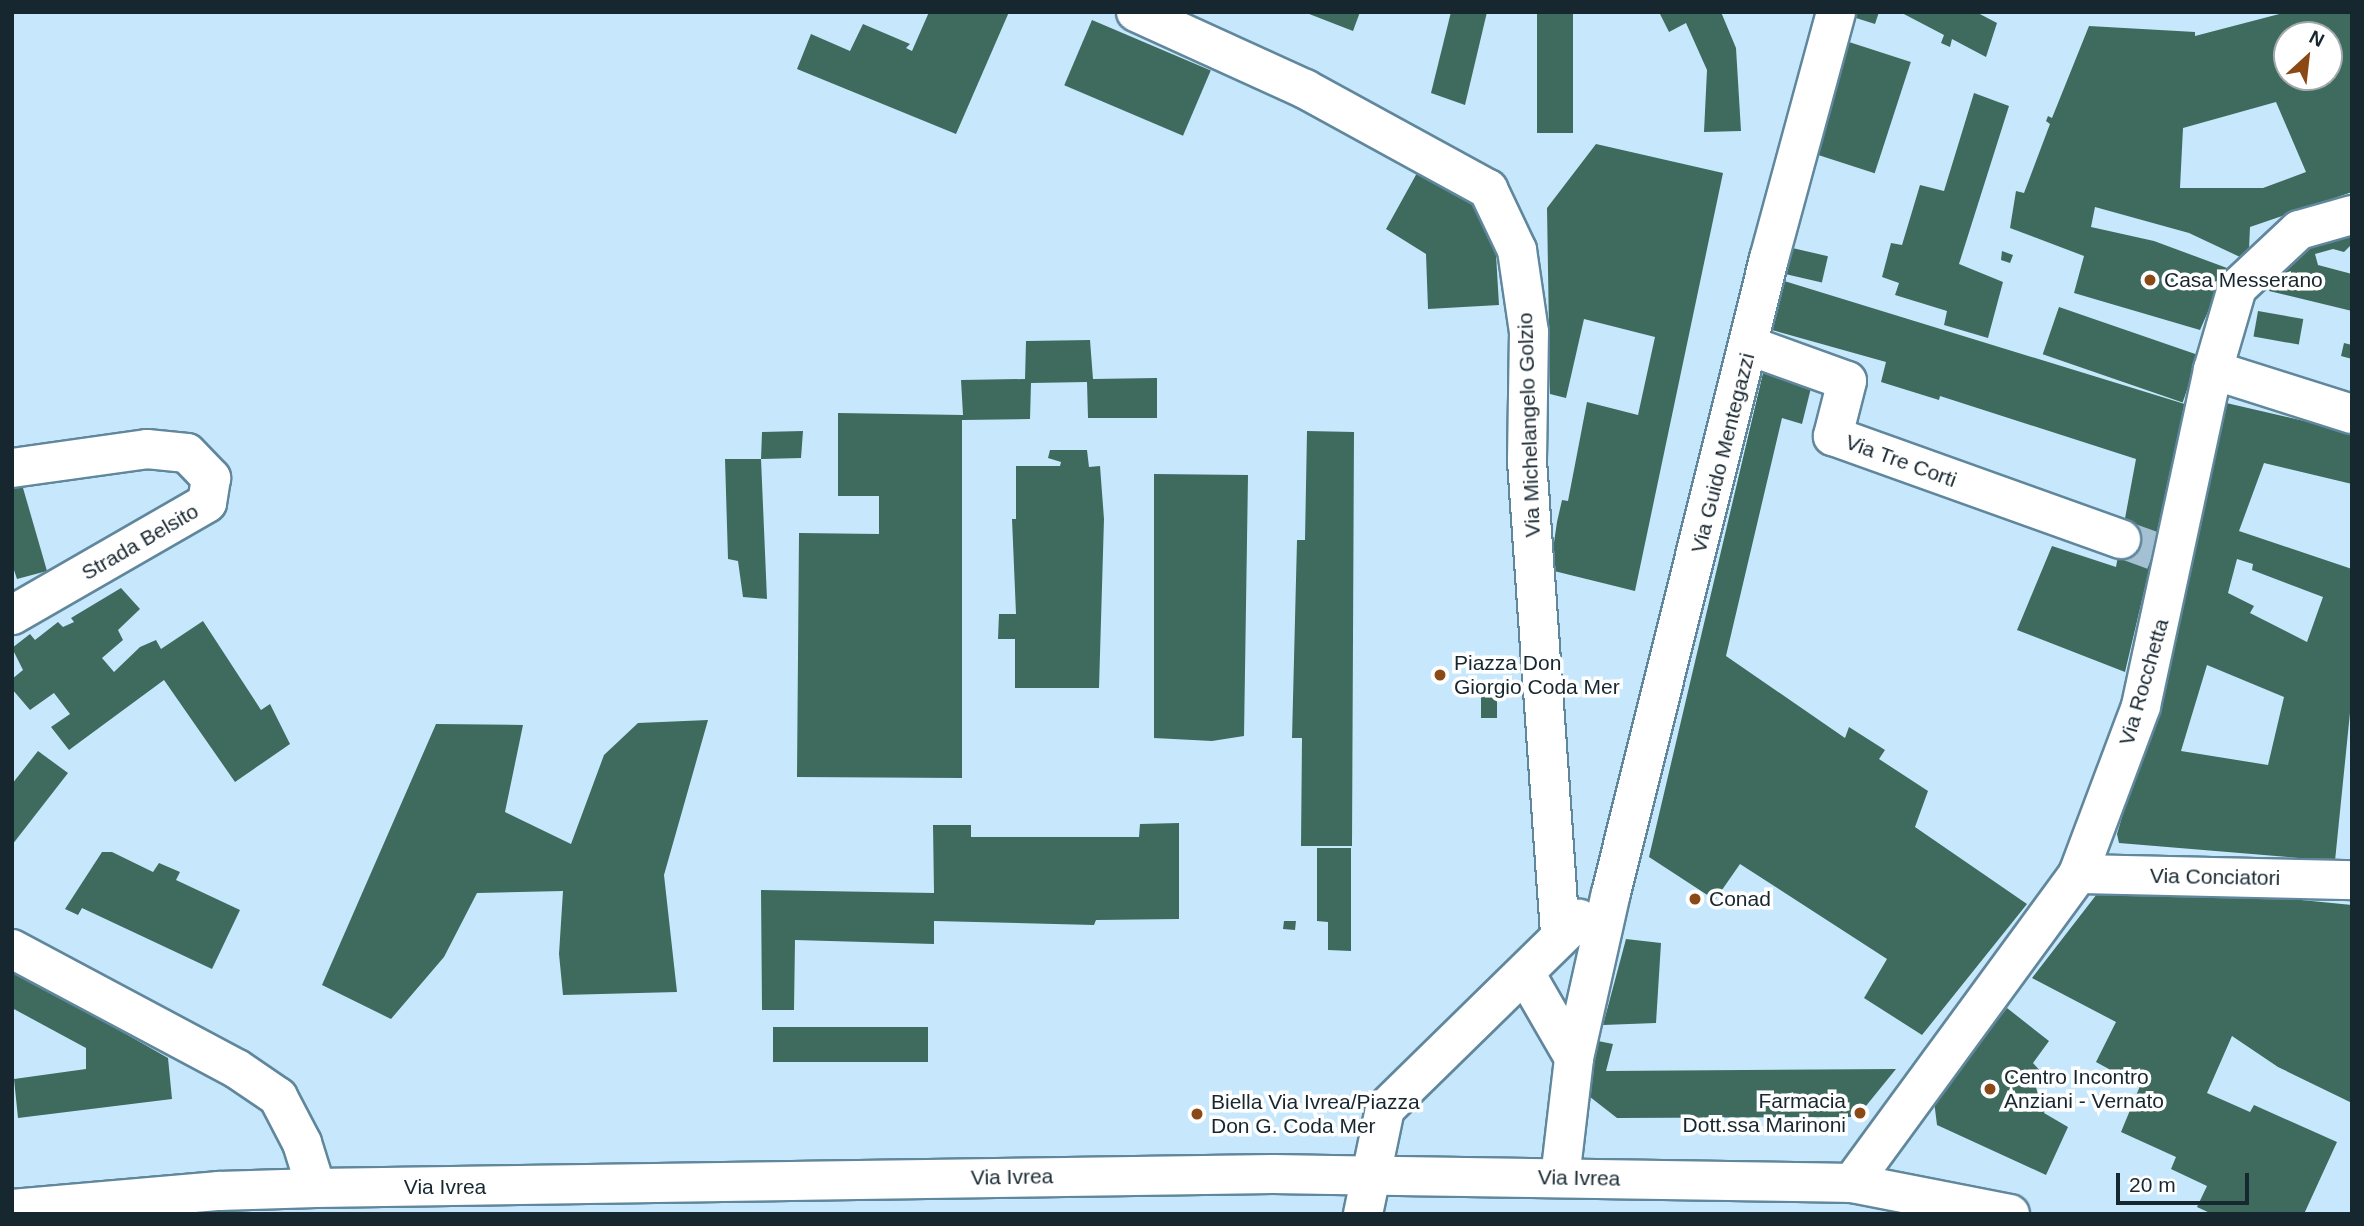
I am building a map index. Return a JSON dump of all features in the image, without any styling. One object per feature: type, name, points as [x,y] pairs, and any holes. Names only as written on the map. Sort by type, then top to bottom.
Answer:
[{"type":"street","name":"Via Michelangelo Golzio","points":[[1136,12],[1305,89],[1488,189],[1517,250],[1529,332],[1527,461],[1560,935]]},
{"type":"street","name":"Via Guido Mentegazzi","points":[[1560,1178],[1574,1058],[1611,893],[1836,12]]},
{"type":"street","name":"Via Rocchetta","points":[[1852,1183],[2078,874],[2141,706],[2150,550],[2213,370],[2238,288],[2299,230],[2352,215]]},
{"type":"street","name":"Via Tre Corti","points":[[1750,345],[1847,381],[1833,436],[2150,550]]},
{"type":"street","points":[[2213,370],[2352,414]]},
{"type":"street","name":"Strada Belsito","points":[[12,468],[147,449],[187,453],[211,478],[207,503],[12,615]]},
{"type":"street","name":"Via Conciatori","points":[[2078,874],[2352,880]]},
{"type":"street","points":[[1363,1214],[1385,1109],[1525,973],[1560,935],[1611,893]]},
{"type":"street","points":[[12,949],[237,1069],[278,1097],[302,1143],[316,1188]]},
{"type":"street","points":[[1525,973],[1574,1058]]},
{"type":"street","name":"Via Ivrea","points":[[12,1209],[219,1191],[316,1188],[1370,1176],[1852,1183],[2010,1214]]},
{"type":"building","points":[[929,12],[1009,12],[956,134],[797,69],[811,34],[850,51],[863,24],[910,44],[906,48],[912,51]]},
{"type":"building","points":[[1304,12],[1360,12],[1353,31]]},
{"type":"building","points":[[1451,12],[1487,12],[1465,105],[1431,93]]},
{"type":"building","points":[[1537,12],[1573,12],[1573,133],[1537,133]]},
{"type":"building","points":[[1659,12],[1721,12],[1736,48],[1741,131],[1704,132],[1707,70],[1686,23],[1669,32]]},
{"type":"building","points":[[1858,12],[1879,12],[1875,24],[1856,18]]},
{"type":"building","points":[[1900,12],[1976,12],[1997,23],[1986,57],[1952,39],[1950,47],[1941,43],[1944,35]]},
{"type":"building","points":[[2287,12],[2352,12],[2352,192],[2250,227],[2249,250],[2240,257],[2189,233],[2095,207],[2091,227],[2154,241],[2227,268],[2200,330],[2074,293],[2084,256],[2010,228],[2016,191],[2024,193],[2050,124],[2046,121],[2048,116],[2052,118],[2089,26],[2195,32],[2195,36]],"holes":[[[2276,102],[2306,172],[2263,188],[2180,188],[2183,128]]]},
{"type":"building","points":[[1092,20],[1211,70],[1183,136],[1064,85]]},
{"type":"building","points":[[1849,42],[1911,62],[1875,173],[1813,153]]},
{"type":"building","points":[[1974,93],[2009,106],[1959,264],[2003,282],[1988,338],[1944,325],[1947,311],[1895,295],[1899,283],[1882,277],[1891,243],[1902,245],[1920,185],[1944,191]]},
{"type":"building","points":[[1596,144],[1723,173],[1635,591],[1550,570],[1557,522],[1562,500],[1568,501],[1587,402],[1638,415],[1655,337],[1584,319],[1566,398],[1550,394],[1547,208]]},
{"type":"building","points":[[1422,164],[1484,199],[1494,221],[1499,305],[1428,309],[1426,254],[1386,229]]},
{"type":"building","points":[[2352,228],[2352,244],[2344,252],[2333,249],[2315,254],[2318,265],[2352,274],[2352,311],[2269,291],[2287,261],[2315,236]]},
{"type":"building","points":[[1788,247],[1828,256],[1822,283],[1782,273]]},
{"type":"building","points":[[2002,251],[2013,255],[2010,263],[2001,260]]},
{"type":"building","points":[[1781,280],[2188,405],[2125,672],[2017,630],[2052,546],[2116,567],[2136,459],[1940,396],[1939,400],[1881,382],[1886,362],[1772,330]]},
{"type":"building","points":[[2059,307],[2199,355],[2183,402],[2043,354]]},
{"type":"building","points":[[2258,311],[2303,319],[2299,345],[2253,337]]},
{"type":"building","points":[[1090,340],[1093,379],[1157,378],[1157,418],[1088,418],[1087,382],[1031,383],[1030,419],[962,420],[962,778],[797,777],[799,533],[879,534],[879,496],[838,496],[838,413],[963,415],[961,380],[1025,379],[1026,341]]},
{"type":"building","points":[[2344,343],[2352,345],[2352,359],[2341,356]]},
{"type":"building","points":[[1763,373],[1812,384],[1802,424],[1782,418],[1726,656],[1845,738],[1849,727],[1885,750],[1879,759],[1928,791],[1915,827],[2027,904],[1922,1035],[1864,998],[1887,959],[1740,864],[1715,900],[1649,857]]},
{"type":"building","points":[[2222,402],[2352,432],[2352,484],[2264,463],[2239,531],[2352,569],[2352,693],[2335,861],[2119,843],[2117,834],[2164,673]],"holes":[[[2237,559],[2253,564],[2252,570],[2323,597],[2307,642],[2250,613],[2254,606],[2228,593]],[[2207,665],[2284,697],[2268,765],[2181,751]]]},
{"type":"building","points":[[803,431],[801,458],[761,459],[762,432]]},
{"type":"building","points":[[1307,431],[1354,432],[1352,846],[1301,846],[1302,738],[1292,738],[1297,540],[1305,540]]},
{"type":"building","points":[[1050,450],[1087,450],[1089,467],[1100,466],[1104,519],[1099,688],[1015,688],[1015,639],[998,639],[999,614],[1016,614],[1012,519],[1016,519],[1016,466],[1060,466],[1061,462],[1048,458]]},
{"type":"building","points":[[725,459],[761,459],[767,599],[743,597],[738,561],[728,559]]},
{"type":"building","points":[[1154,474],[1248,475],[1244,736],[1212,741],[1154,738]]},
{"type":"building","points":[[12,480],[21,481],[47,571],[17,579],[12,564]]},
{"type":"building","points":[[121,588],[140,609],[118,630],[123,640],[102,658],[114,672],[140,647],[156,640],[161,649],[203,621],[261,710],[270,704],[290,744],[235,782],[164,680],[69,750],[51,727],[70,714],[54,693],[30,710],[12,689],[12,679],[23,670],[12,648],[30,634],[35,640],[58,622],[63,627],[74,622],[71,618]]},
{"type":"building","points":[[1481,694],[1497,694],[1497,718],[1481,718]]},
{"type":"building","points":[[708,720],[664,875],[677,992],[563,995],[559,954],[563,891],[477,893],[444,957],[391,1019],[322,985],[436,724],[523,725],[505,812],[571,844],[604,755],[638,723]]},
{"type":"building","points":[[38,751],[68,773],[12,845],[12,784]]},
{"type":"building","points":[[1179,823],[1179,919],[1096,920],[1094,925],[934,921],[934,944],[795,940],[794,1010],[762,1010],[761,890],[934,893],[933,825],[971,825],[971,837],[1139,837],[1140,824]]},
{"type":"building","points":[[1317,848],[1351,848],[1351,951],[1328,950],[1328,922],[1317,921]]},
{"type":"building","points":[[102,852],[112,852],[153,872],[159,863],[180,872],[176,880],[240,910],[212,969],[82,908],[78,915],[65,909]]},
{"type":"building","points":[[2107,881],[2352,905],[2352,1103],[2278,1067],[2232,1036],[2207,1093],[2250,1112],[2254,1105],[2337,1142],[2304,1214],[2212,1214],[2197,1207],[2207,1186],[2171,1169],[2176,1157],[2121,1132],[2140,1086],[2096,1062],[2116,1022],[2032,978]]},
{"type":"building","points":[[1284,921],[1296,921],[1295,930],[1283,929]]},
{"type":"building","points":[[1626,939],[1661,943],[1656,1023],[1603,1025]]},
{"type":"building","points":[[12,969],[168,1058],[172,1099],[18,1118],[14,1079],[86,1069],[86,1048],[12,1008]]},
{"type":"building","name":"Centro Incontro Anziani - Vernato","points":[[2007,1008],[2049,1041],[2033,1063],[2042,1073],[2035,1083],[2038,1095],[2050,1100],[2044,1113],[2068,1127],[2046,1175],[1937,1125],[1934,1101]]},
{"type":"building","points":[[773,1027],[928,1027],[928,1062],[773,1062]]},
{"type":"building","points":[[1598,1041],[1613,1044],[1606,1071],[1896,1069],[1857,1117],[1617,1118],[1585,1093]]},
{"type":"tunnel","points":[[2121,539],[2154,551]]},
{"type":"place","name":"Casa Messerano","points":[[2150,280]]},
{"type":"place","name":"Piazza Don Giorgio Coda Mer","points":[[1440,675]]},
{"type":"place","name":"Conad","points":[[1695,899]]},
{"type":"place","name":"Centro Incontro Anziani - Vernato","points":[[1990,1089]]},
{"type":"place","name":"Farmacia Dott.ssa Marinoni","points":[[1860,1113]]},
{"type":"place","name":"Biella Via Ivrea/Piazza Don G. Coda Mer","points":[[1197,1114]]}]
